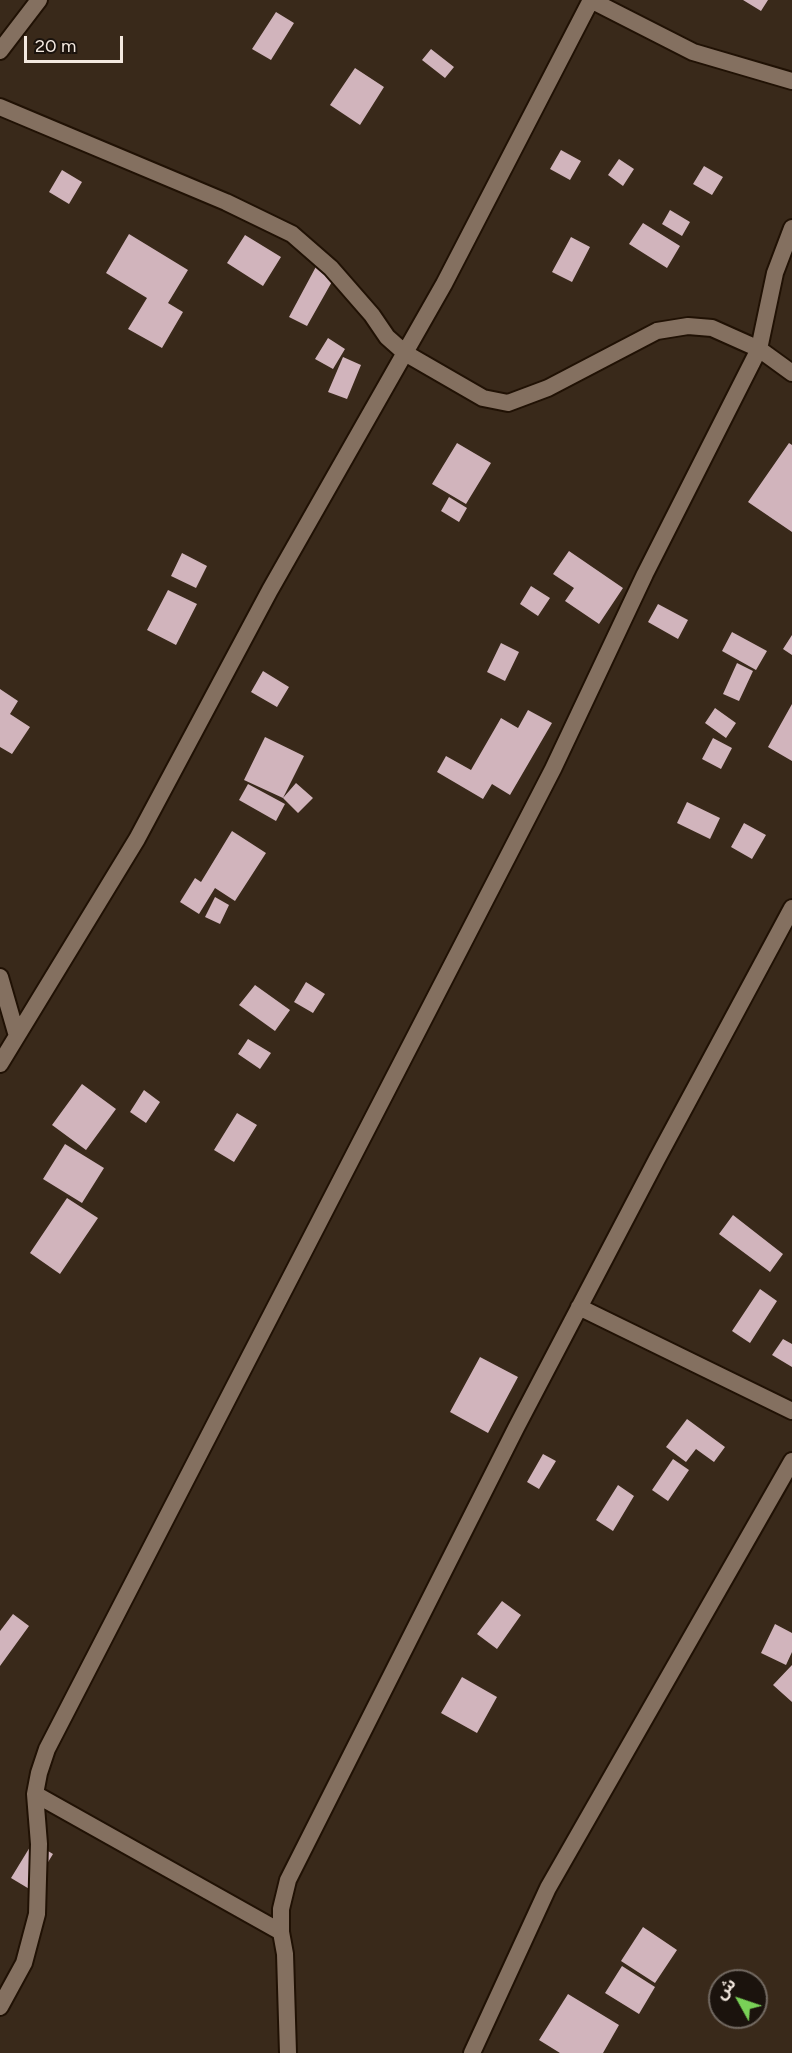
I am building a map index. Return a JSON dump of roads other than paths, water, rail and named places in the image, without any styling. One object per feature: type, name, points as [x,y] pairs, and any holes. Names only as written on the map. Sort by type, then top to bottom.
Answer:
[{"type":"street","points":[[0,51],[39,0]]},
{"type":"street","points":[[0,1064],[137,839],[270,590],[444,284],[591,0],[693,52],[792,81]]},
{"type":"street","points":[[0,107],[226,202],[292,234],[331,268],[372,315],[387,337],[405,352],[483,398],[508,403],[548,388],[657,331],[687,326],[712,328],[759,350],[792,373]]},
{"type":"street","points":[[0,2007],[24,1963],[37,1914],[39,1844],[35,1794],[47,1749],[553,769],[645,574],[759,350],[775,273],[792,228]]},
{"type":"street","points":[[288,2053],[286,1965],[281,1932],[281,1909],[288,1880],[579,1307],[792,908]]},
{"type":"street","points":[[0,977],[17,1036]]},
{"type":"street","points":[[579,1307],[792,1412]]},
{"type":"street","points":[[472,2053],[548,1887],[792,1461]]},
{"type":"street","points":[[35,1794],[281,1932]]}]
